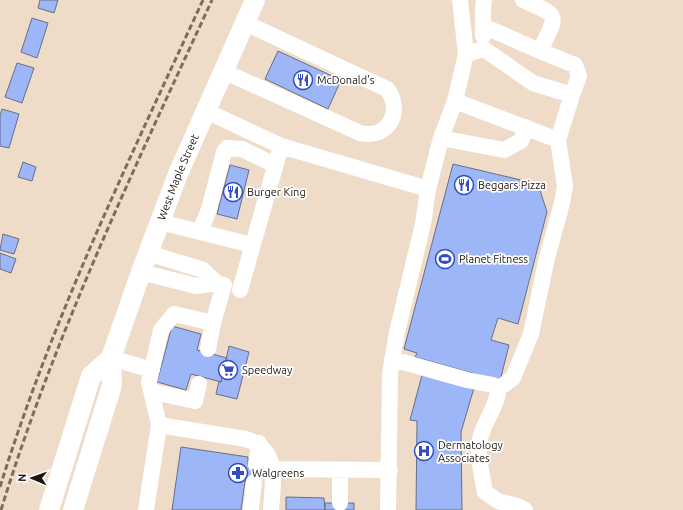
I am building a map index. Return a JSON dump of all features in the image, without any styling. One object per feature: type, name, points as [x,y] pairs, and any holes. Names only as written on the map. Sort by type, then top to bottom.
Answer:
[{"type":"main road","name":"West Maple Street","points":[[73,510],[112,385],[110,358],[160,222],[223,71],[255,0]]},
{"type":"main road","name":"West Maple Street","points":[[49,510],[91,376],[110,358]]},
{"type":"lane","points":[[388,510],[390,470],[390,374],[392,359],[423,224],[428,189],[440,138],[455,101],[466,54],[460,0]]},
{"type":"lane","points":[[484,0],[484,49]]},
{"type":"lane","points":[[523,0],[550,11],[553,16],[553,24],[540,51]]},
{"type":"lane","points":[[223,71],[360,134],[371,136],[382,132],[391,121],[395,112],[392,96],[387,89],[245,23]]},
{"type":"lane","points":[[483,26],[575,66],[579,76],[558,140],[565,186],[562,203],[546,262],[531,334],[513,378],[498,388]]},
{"type":"lane","points":[[466,54],[484,49]]},
{"type":"lane","points":[[484,49],[533,83],[572,95]]},
{"type":"lane","points":[[455,101],[558,140]]},
{"type":"lane","points":[[206,111],[281,146],[428,189]]},
{"type":"lane","points":[[440,138],[504,150],[521,140],[526,127]]},
{"type":"lane","points":[[240,290],[281,146]]},
{"type":"lane","points":[[200,232],[209,209],[224,152],[227,148],[242,149],[275,165]]},
{"type":"lane","points":[[160,222],[252,245]]},
{"type":"lane","points":[[141,272],[196,286],[217,283],[203,270],[148,253]]},
{"type":"lane","points":[[208,349],[213,323],[224,285]]},
{"type":"lane","points":[[146,510],[159,424],[153,392],[149,382],[162,330],[174,314],[213,323]]},
{"type":"lane","points":[[110,358],[152,370]]},
{"type":"lane","points":[[392,359],[467,380],[493,385],[498,388]]},
{"type":"lane","points":[[153,392],[195,401],[199,384]]},
{"type":"lane","points":[[498,388],[499,394],[486,421],[480,439],[481,472],[485,492],[498,501],[517,506],[525,510]]},
{"type":"lane","points":[[159,424],[246,439],[259,443],[270,457],[272,469],[271,510]]},
{"type":"lane","points":[[256,465],[259,443]]},
{"type":"lane","points":[[272,469],[390,470]]},
{"type":"lane","points":[[340,470],[340,503]]},
{"type":"lane","points":[[250,510],[253,487],[272,492]]},
{"type":"building","points":[[40,0],[58,0],[54,13],[38,8]]},
{"type":"building","points":[[32,18],[48,23],[37,58],[21,52]]},
{"type":"building","name":"McDonald's","points":[[278,51],[341,80],[328,109],[265,79]]},
{"type":"building","points":[[17,63],[34,68],[22,103],[5,97]]},
{"type":"building","points":[[2,109],[19,114],[9,148],[0,146],[0,116]]},
{"type":"building","points":[[23,162],[36,167],[32,181],[18,177]]},
{"type":"building","points":[[453,164],[538,184],[547,212],[518,324],[498,318],[491,340],[509,345],[500,381],[415,357],[417,353],[404,349]]},
{"type":"building","name":"Burger King","points":[[230,165],[249,170],[237,219],[217,214]]},
{"type":"building","points":[[3,234],[19,239],[14,254],[0,250]]},
{"type":"building","points":[[0,253],[16,259],[11,273],[0,269]]},
{"type":"building","points":[[172,326],[201,334],[197,350],[227,358],[221,382],[191,374],[186,390],[157,382]]},
{"type":"building","points":[[229,346],[249,352],[237,399],[216,394],[219,381],[221,382]]},
{"type":"building","points":[[422,375],[474,388],[461,432],[462,510],[416,510],[417,421],[410,420]]},
{"type":"building","name":"Walgreens","points":[[181,447],[248,457],[248,464],[262,466],[259,483],[245,481],[241,510],[172,510]]},
{"type":"building","points":[[286,497],[324,498],[325,510],[286,510]]},
{"type":"building","points":[[325,503],[354,503],[354,510],[325,510]]},
{"type":"railway","points":[[0,487],[43,363],[93,240],[203,0]]},
{"type":"railway","points":[[1,510],[22,444],[71,315],[154,125],[212,0]]},
{"type":"place","name":"McDonald's","points":[[303,80]]},
{"type":"place","name":"Beggars Pizza","points":[[464,185]]},
{"type":"place","name":"Burger King","points":[[233,192]]},
{"type":"place","name":"Planet Fitness","points":[[445,259]]},
{"type":"place","name":"Speedway","points":[[228,370]]},
{"type":"place","name":"Dermatology Associates","points":[[424,451]]},
{"type":"place","name":"Walgreens","points":[[238,473]]}]
